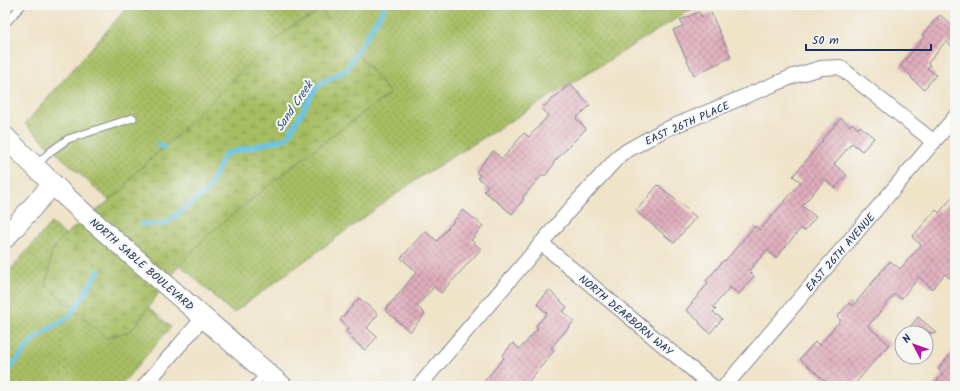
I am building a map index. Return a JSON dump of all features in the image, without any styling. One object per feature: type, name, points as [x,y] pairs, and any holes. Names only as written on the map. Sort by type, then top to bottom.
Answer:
[{"type":"street","name":"EAST 26TH PLACE","points":[[419,386],[574,205],[621,154],[662,131],[794,76],[821,68],[840,67],[934,142]]},
{"type":"street","name":"EAST 26TH AVENUE","points":[[725,386],[955,117]]},
{"type":"street","name":"NORTH SABLE BOULEVARD","points":[[5,137],[87,216],[204,317],[260,379],[282,386]]},
{"type":"street","points":[[5,238],[53,184]]},
{"type":"street","name":"NORTH DEARBORN WAY","points":[[541,243],[712,386]]},
{"type":"street","points":[[144,386],[204,317]]},
{"type":"lane","points":[[5,24],[22,5]]},
{"type":"lane","points":[[35,166],[51,151],[68,139],[133,118]]},
{"type":"green space","points":[[129,5],[698,5],[417,179],[233,313],[25,124]]},
{"type":"green space","points":[[320,9],[390,93],[325,141],[209,234],[177,268],[131,331],[106,338],[45,284],[49,273],[51,253],[61,238],[124,189],[133,175],[172,140],[257,56],[296,23],[311,17]]},
{"type":"green space","points":[[51,223],[171,327],[120,386],[5,386],[5,276]]},
{"type":"building","points":[[699,12],[701,17],[711,13],[731,57],[694,75],[673,30],[683,26],[680,20]]},
{"type":"building","points":[[940,15],[955,28],[955,49],[946,41],[928,63],[930,65],[927,68],[936,75],[924,89],[900,66],[924,37],[922,35]]},
{"type":"building","points":[[570,84],[590,106],[576,118],[586,129],[553,163],[554,164],[545,176],[543,174],[522,198],[524,199],[512,214],[484,191],[488,186],[478,178],[480,176],[476,172],[493,151],[502,159],[524,133],[529,137],[548,116],[542,108]]},
{"type":"building","points":[[841,118],[850,126],[852,123],[858,129],[860,126],[874,138],[862,151],[852,143],[834,164],[847,175],[835,188],[825,179],[802,206],[816,217],[804,231],[801,228],[776,258],[767,250],[749,271],[754,276],[739,294],[730,287],[713,307],[716,309],[713,312],[722,319],[710,333],[686,310],[708,283],[706,281],[724,260],[725,261],[755,226],[760,230],[801,182],[793,176]]},
{"type":"building","points":[[658,185],[696,217],[674,243],[636,211]]},
{"type":"building","points":[[955,194],[955,283],[945,274],[932,289],[919,277],[901,299],[895,294],[868,326],[889,344],[853,386],[831,386],[800,359],[815,342],[819,345],[841,320],[837,317],[849,303],[853,306],[890,261],[900,269],[921,245],[912,237],[936,210],[939,213]]},
{"type":"building","points":[[463,210],[483,226],[471,240],[481,249],[441,293],[434,287],[417,306],[425,314],[410,332],[385,310],[417,272],[401,258],[425,231],[437,241]]},
{"type":"building","points":[[549,290],[567,307],[563,312],[574,321],[551,348],[554,351],[525,386],[480,386],[504,358],[502,356],[513,343],[520,349],[538,328],[536,326],[547,313],[537,304]]},
{"type":"building","points":[[359,298],[378,314],[367,328],[377,337],[365,350],[351,338],[352,337],[346,331],[349,328],[340,320]]},
{"type":"building","points":[[918,317],[928,325],[912,325]]},
{"type":"building","points":[[955,349],[955,386],[933,386],[943,374],[938,369]]},
{"type":"waterway","name":"Sand Creek","points":[[142,224],[165,224],[208,190],[225,154],[287,138],[317,86],[346,70],[386,5]]},
{"type":"waterway","points":[[158,144],[164,148]]},
{"type":"waterway","name":"Sand Creek","points":[[5,375],[35,338],[70,316],[99,271]]}]
